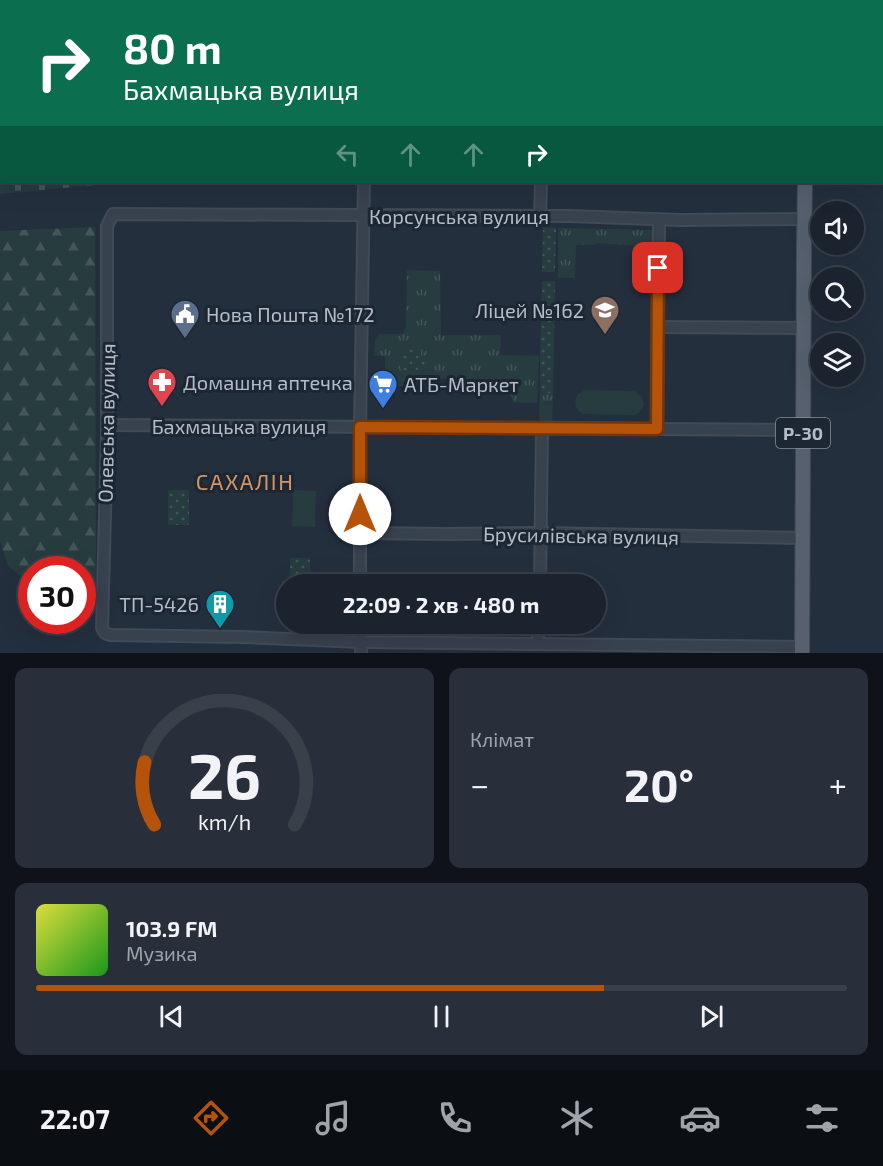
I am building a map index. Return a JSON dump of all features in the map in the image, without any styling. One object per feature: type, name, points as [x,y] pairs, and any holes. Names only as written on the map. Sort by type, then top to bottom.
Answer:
[{"type":"main road","name":"Р-30","points":[[802,650],[806,183]]},
{"type":"street","points":[[360,574],[364,183]]},
{"type":"street","points":[[540,216],[541,183]]},
{"type":"street","name":"Корсунська вулиця","points":[[113,214],[804,219]]},
{"type":"street","name":"Олевська вулиця","points":[[113,214],[107,226],[107,425],[102,628],[110,635],[242,637],[361,647]]},
{"type":"street","points":[[657,429],[659,219]]},
{"type":"street","points":[[658,327],[804,328]]},
{"type":"street","name":"Бахмацька вулиця","points":[[107,425],[803,430]]},
{"type":"street","points":[[540,574],[542,428]]},
{"type":"street","name":"Брусилівська вулиця","points":[[360,533],[541,533],[803,538]]},
{"type":"street","points":[[538,634],[538,643]]},
{"type":"street","points":[[361,647],[538,643],[802,650]]},
{"type":"green space","points":[[0,183],[96,183],[96,185],[0,194]]},
{"type":"green space","points":[[95,227],[96,556],[18,556],[18,574],[8,566],[0,541],[0,231]]},
{"type":"green space","points":[[543,227],[556,228],[555,272],[542,272]]},
{"type":"green space","points":[[558,228],[656,230],[655,295],[647,295],[647,285],[636,285],[636,246],[596,243],[596,245],[576,245],[575,278],[558,278]]},
{"type":"green space","points":[[407,270],[440,271],[441,335],[501,335],[500,355],[539,356],[537,403],[513,402],[508,391],[492,379],[427,379],[424,383],[417,385],[373,387],[372,380],[385,380],[385,356],[374,356],[375,340],[379,334],[404,334],[406,329]]},
{"type":"green space","points":[[542,281],[555,281],[553,393],[540,393]]},
{"type":"green space","points":[[413,346],[421,351],[421,357],[427,360],[428,367],[418,368],[417,371],[408,374],[400,369],[403,353]]},
{"type":"green space","points":[[585,390],[634,391],[642,397],[644,405],[639,413],[634,415],[583,414],[575,403],[578,394]]},
{"type":"green space","points":[[540,393],[553,393],[552,428],[539,427]]},
{"type":"green space","points":[[168,490],[189,490],[189,525],[168,525]]},
{"type":"green space","points":[[293,490],[316,491],[315,527],[292,526]]},
{"type":"green space","points":[[290,558],[310,558],[310,574],[290,574]]},
{"type":"place","name":"Ліцей №162","points":[[605,336]]},
{"type":"place","name":"Нова Пошта №172","points":[[185,340]]},
{"type":"place","name":"Домашня аптечка","points":[[162,408]]},
{"type":"place","name":"АТБ-Маркет","points":[[383,410]]},
{"type":"place","name":"ТП-5426","points":[[220,630]]},
{"type":"district","name":"САХАЛІН","points":[[245,481]]},
{"type":"route","points":[[360,514],[360,427],[657,429],[658,268]]}]
